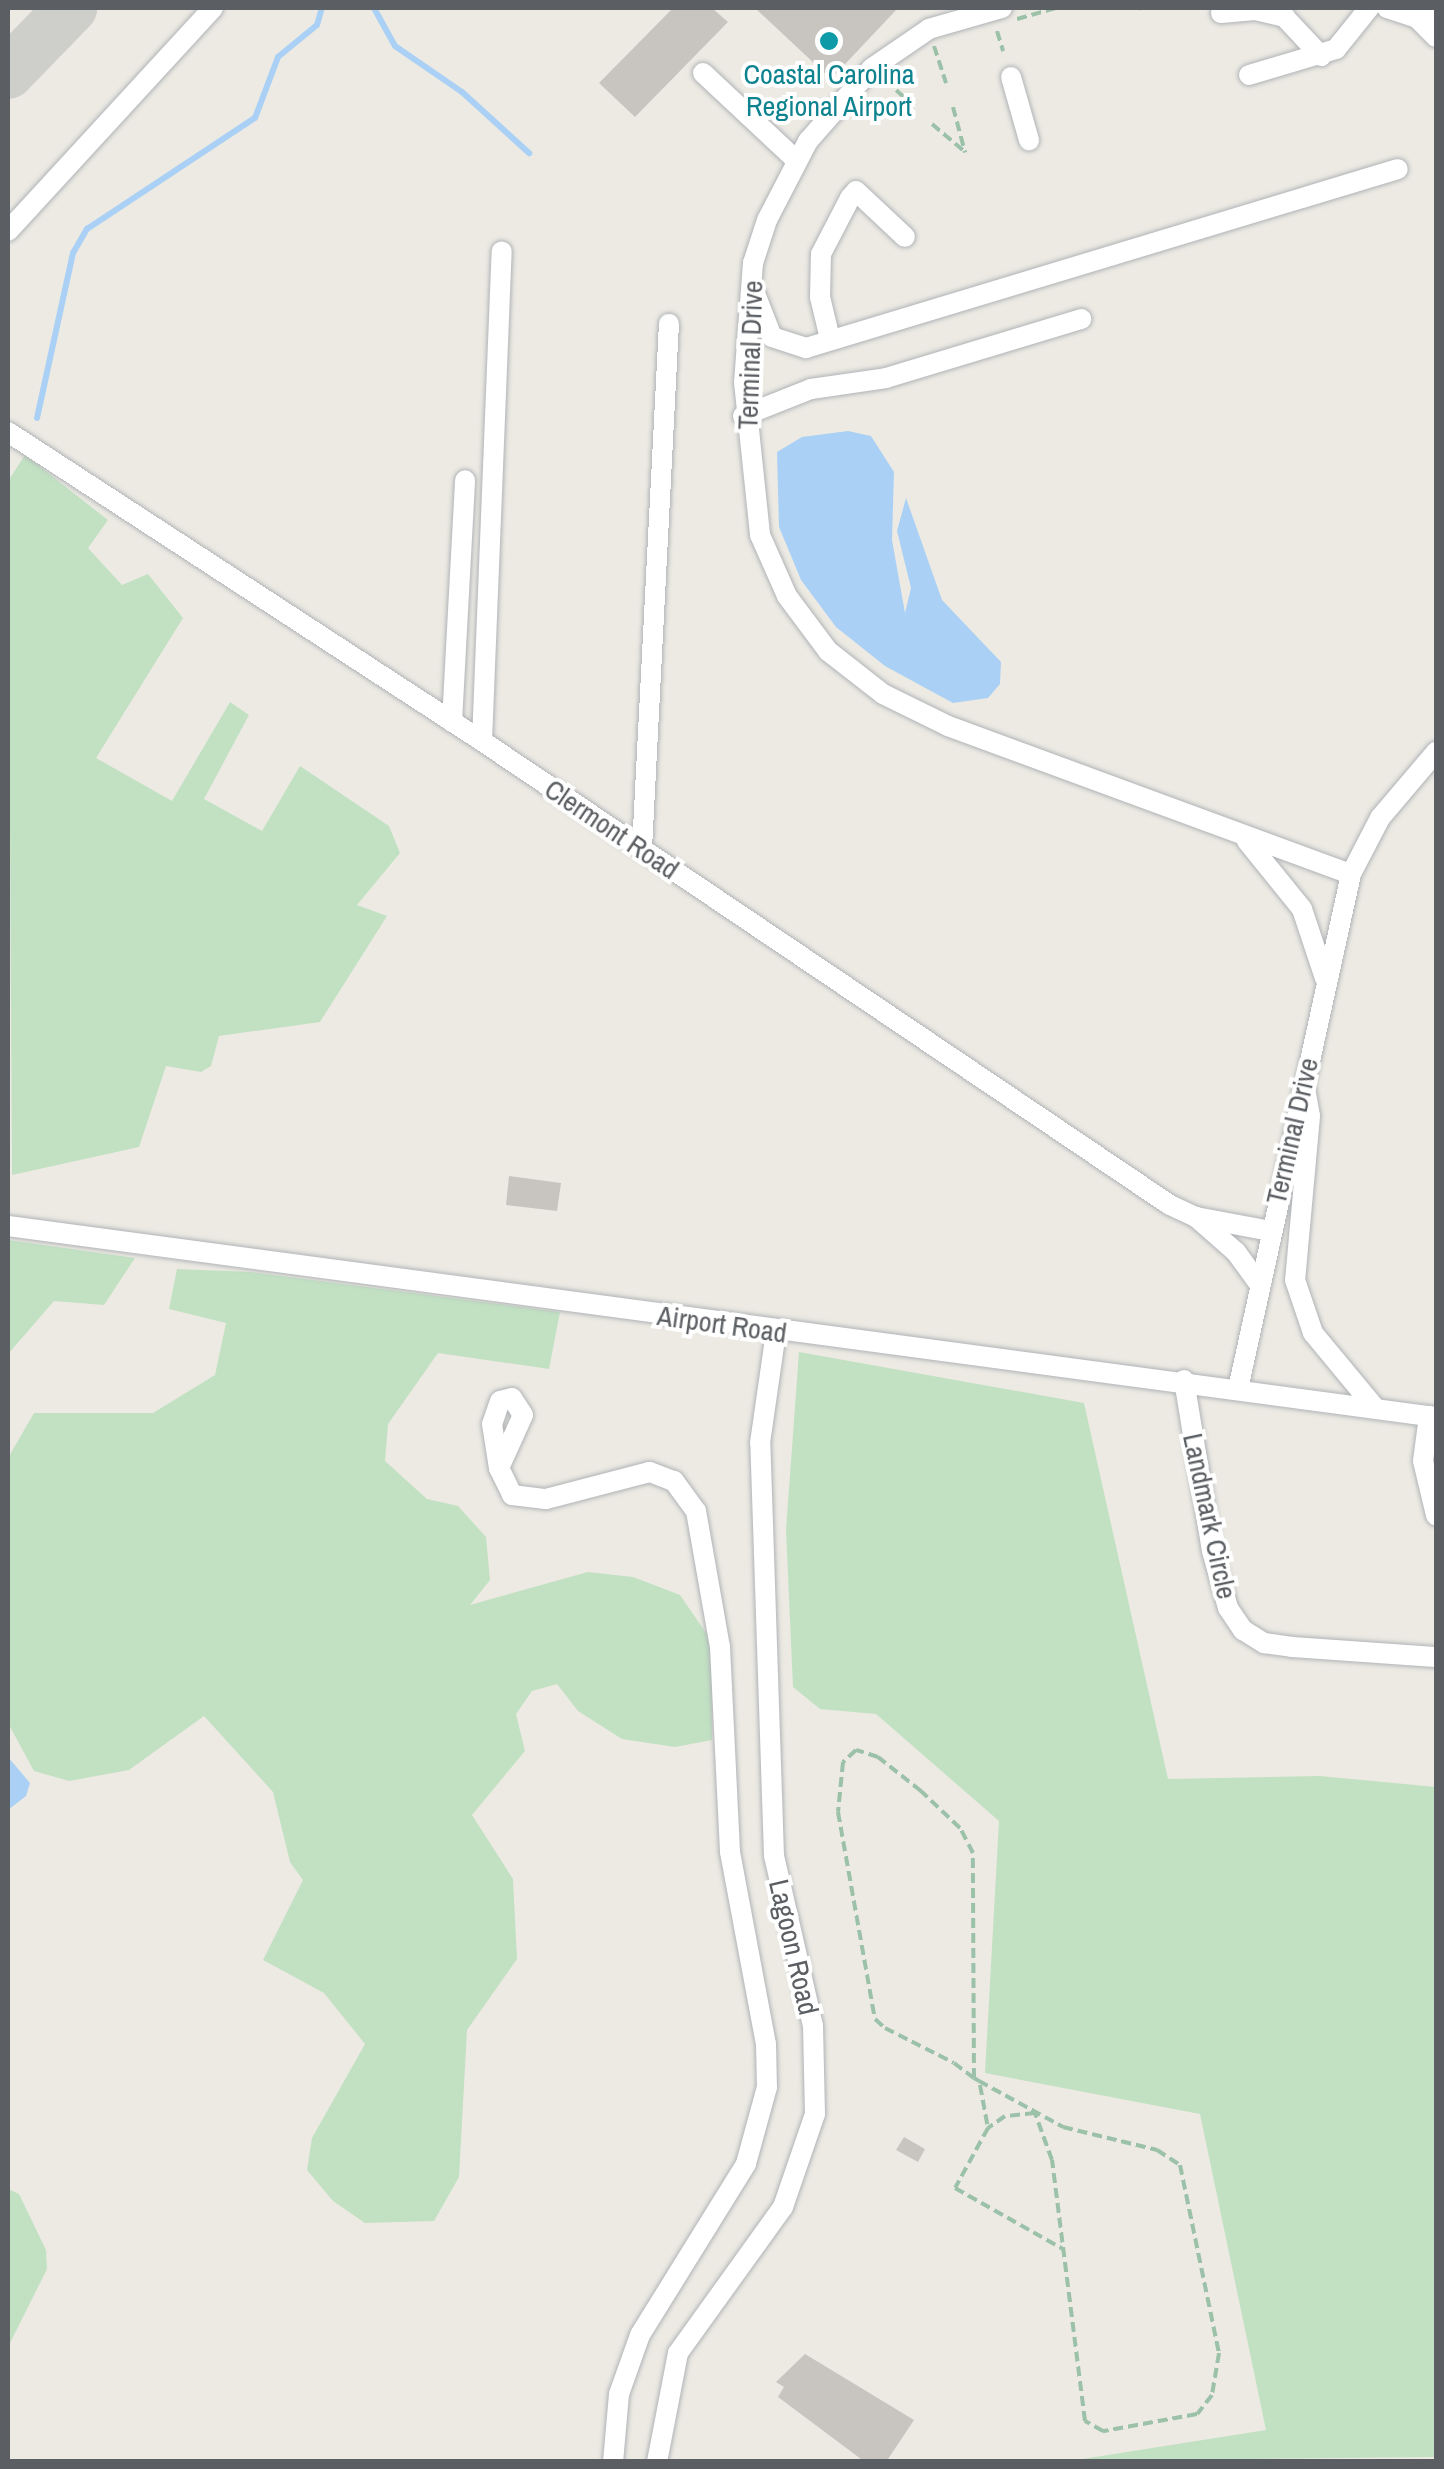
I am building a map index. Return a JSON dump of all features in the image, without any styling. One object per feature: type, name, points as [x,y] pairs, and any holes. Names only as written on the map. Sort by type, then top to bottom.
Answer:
[{"type":"street","points":[[8,231],[213,8]]},
{"type":"street","name":"Terminal Drive","points":[[1002,8],[929,29],[896,49],[838,104],[796,160],[766,220],[752,284],[743,416],[760,535],[787,596],[828,651],[883,694],[948,726],[1246,839],[1351,874]]},
{"type":"street","points":[[1249,75],[1321,56],[1350,36],[1369,8]]},
{"type":"street","points":[[1387,8],[1426,16],[1436,38]]},
{"type":"street","points":[[1221,14],[1281,12],[1321,56]]},
{"type":"street","points":[[702,74],[796,160]]},
{"type":"street","points":[[1011,77],[1029,140]]},
{"type":"street","points":[[752,284],[764,324],[778,342],[806,348],[1066,266],[1398,169]]},
{"type":"street","points":[[830,339],[820,298],[821,254],[850,198],[856,192],[906,237]]},
{"type":"street","points":[[482,741],[502,251]]},
{"type":"street","points":[[743,416],[811,389],[886,378],[1081,319]]},
{"type":"street","points":[[642,849],[669,324]]},
{"type":"street","name":"Clermont Road","points":[[8,432],[482,741],[1196,1217],[1259,1284]]},
{"type":"street","points":[[452,722],[465,480]]},
{"type":"street","name":"Terminal Drive","points":[[1238,1389],[1351,874],[1380,818],[1436,752]]},
{"type":"street","points":[[1246,839],[1302,909],[1325,979]]},
{"type":"street","points":[[1303,1080],[1310,1116],[1295,1280],[1313,1333],[1375,1408]]},
{"type":"street","name":"Clermont Road","points":[[1196,1217],[1270,1230]]},
{"type":"street","name":"Airport Road","points":[[8,1226],[776,1332],[1184,1380],[1433,1416]]},
{"type":"street","name":"Lagoon Road","points":[[657,2462],[678,2352],[783,2207],[815,2114],[812,2026],[774,1856],[760,1443],[776,1332]]},
{"type":"street","name":"Landmark Circle","points":[[1184,1380],[1212,1551],[1228,1608],[1243,1630],[1264,1643],[1292,1647],[1436,1657]]},
{"type":"street","points":[[1433,1416],[1423,1462],[1436,1515]]},
{"type":"street","points":[[499,1468],[512,1495],[529,1500],[650,1472],[674,1481],[696,1511],[720,1648],[730,1852],[766,2044],[767,2087],[752,2148],[730,2198],[640,2335],[619,2394],[614,2462]]},
{"type":"path","points":[[932,124],[966,152],[953,107]]},
{"type":"path","points":[[988,2128],[976,2080],[972,1853],[960,1828],[921,1790],[878,1757],[856,1750],[843,1762],[838,1812],[875,2020],[976,2080],[1035,2113],[1087,2135],[1157,2150],[1180,2165],[1219,2353],[1212,2395],[1197,2414],[1103,2431],[1085,2421],[1052,2160],[1035,2113]]},
{"type":"path","points":[[1035,2113],[1005,2116],[988,2128],[955,2188],[1063,2249]]},
{"type":"green space","points":[[25,455],[108,520],[88,548],[122,585],[148,574],[183,618],[96,758],[172,801],[230,702],[249,715],[204,799],[262,831],[300,766],[389,826],[400,853],[357,905],[387,916],[320,1022],[219,1036],[211,1066],[201,1072],[166,1066],[139,1147],[12,1175],[8,481]]},
{"type":"green space","points":[[8,1240],[135,1258],[104,1305],[54,1301],[8,1354]]},
{"type":"green space","points":[[177,1269],[251,1272],[560,1312],[549,1369],[438,1353],[388,1424],[385,1461],[427,1499],[458,1506],[486,1537],[490,1580],[470,1605],[588,1572],[633,1577],[680,1595],[713,1643],[712,1740],[675,1747],[622,1739],[578,1711],[557,1684],[532,1691],[516,1714],[525,1751],[472,1815],[513,1879],[517,1959],[467,2030],[459,2177],[434,2221],[365,2223],[333,2201],[307,2170],[312,2138],[365,2044],[324,1993],[263,1960],[303,1880],[290,1862],[273,1792],[204,1716],[129,1770],[69,1781],[34,1771],[8,1723],[8,1458],[34,1413],[153,1413],[215,1375],[226,1323],[169,1309]]},
{"type":"green space","points":[[799,1352],[1084,1403],[1168,1779],[1320,1776],[1436,1787],[1436,2457],[1070,2461],[1266,2430],[1200,2114],[985,2073],[999,1821],[876,1714],[820,1709],[793,1687],[786,1530]]},
{"type":"green space","points":[[8,2189],[19,2194],[46,2250],[47,2269],[8,2347]]},
{"type":"water","points":[[848,431],[871,436],[894,472],[892,540],[905,613],[911,588],[897,531],[906,498],[942,600],[1001,662],[1000,684],[988,698],[953,703],[885,666],[836,627],[801,580],[779,527],[777,452],[802,437]]},
{"type":"water","points":[[8,1757],[30,1783],[26,1796],[8,1810]]},
{"type":"building","points":[[673,8],[712,8],[728,22],[635,117],[599,83]]},
{"type":"building","name":"Coastal Carolina Regional Airport","points":[[755,8],[898,8],[831,79]]},
{"type":"building","points":[[509,1176],[561,1183],[557,1211],[506,1205]]},
{"type":"building","points":[[904,2137],[925,2149],[918,2162],[896,2150]]},
{"type":"building","points":[[805,2354],[914,2420],[886,2462],[865,2462],[778,2397],[784,2387],[776,2382]]},
{"type":"waterway","points":[[37,418],[73,253],[87,229],[255,118],[278,57],[317,25],[322,8]]},
{"type":"waterway","points":[[374,8],[395,46],[462,92],[529,153]]},
{"type":"taxiway","points":[[8,73],[71,8]]},
{"type":"place","name":"Coastal Carolina Regional Airport","points":[[829,41]]}]
